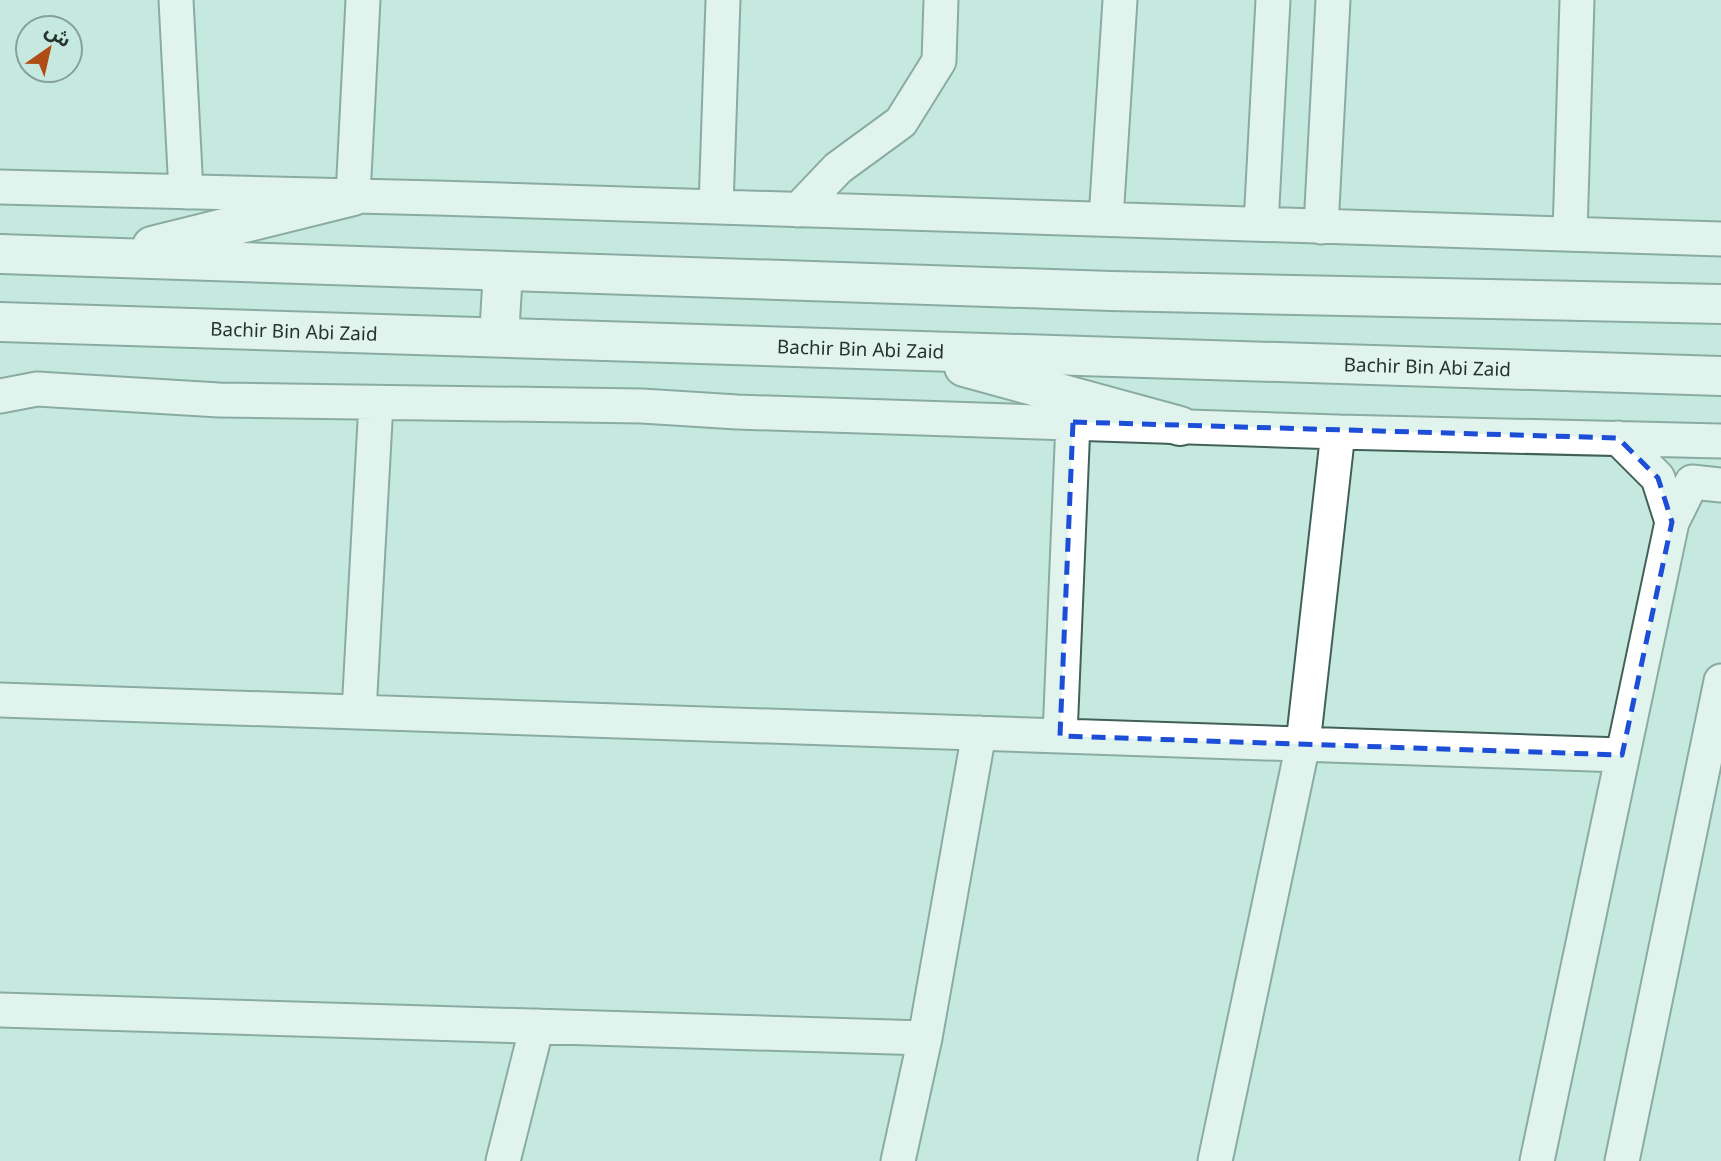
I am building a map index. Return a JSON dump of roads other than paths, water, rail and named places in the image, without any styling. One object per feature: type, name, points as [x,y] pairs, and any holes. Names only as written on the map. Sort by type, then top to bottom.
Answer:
[{"type":"main road","points":[[105,258],[354,196]]},
{"type":"main road","points":[[0,254],[1111,291],[1721,304]]},
{"type":"main road","points":[[499,337],[503,271]]},
{"type":"main road","name":"Bachir Bin Abi Zaid","points":[[0,322],[1721,376]]},
{"type":"main road","points":[[902,350],[1180,426]]},
{"type":"street","points":[[176,0],[186,192]]},
{"type":"street","points":[[354,196],[363,0]]},
{"type":"street","points":[[716,207],[723,0]]},
{"type":"street","points":[[798,210],[838,168],[901,122],[939,61],[941,0]]},
{"type":"street","points":[[1106,219],[1120,0]]},
{"type":"street","points":[[1261,224],[1273,0]]},
{"type":"street","points":[[1321,227],[1333,0]]},
{"type":"street","points":[[1570,234],[1577,0]]},
{"type":"street","points":[[0,187],[1721,239]]},
{"type":"street","points":[[0,396],[37,389],[219,400],[642,406],[737,412],[1338,432],[1721,441]]},
{"type":"street","points":[[359,712],[376,402]]},
{"type":"street","points":[[1060,736],[1073,422]]},
{"type":"street","points":[[1215,1161],[1303,744],[1338,432]]},
{"type":"street","points":[[1618,438],[1658,478],[1672,522]]},
{"type":"street","points":[[1536,1161],[1672,522],[1692,482],[1721,485]]},
{"type":"street","points":[[1622,1161],[1712,766],[1721,681]]},
{"type":"street","points":[[0,699],[1622,755]]},
{"type":"street","points":[[898,1161],[925,1038],[979,733]]},
{"type":"street","points":[[0,1010],[925,1038]]},
{"type":"street","points":[[503,1161],[537,1026]]}]
